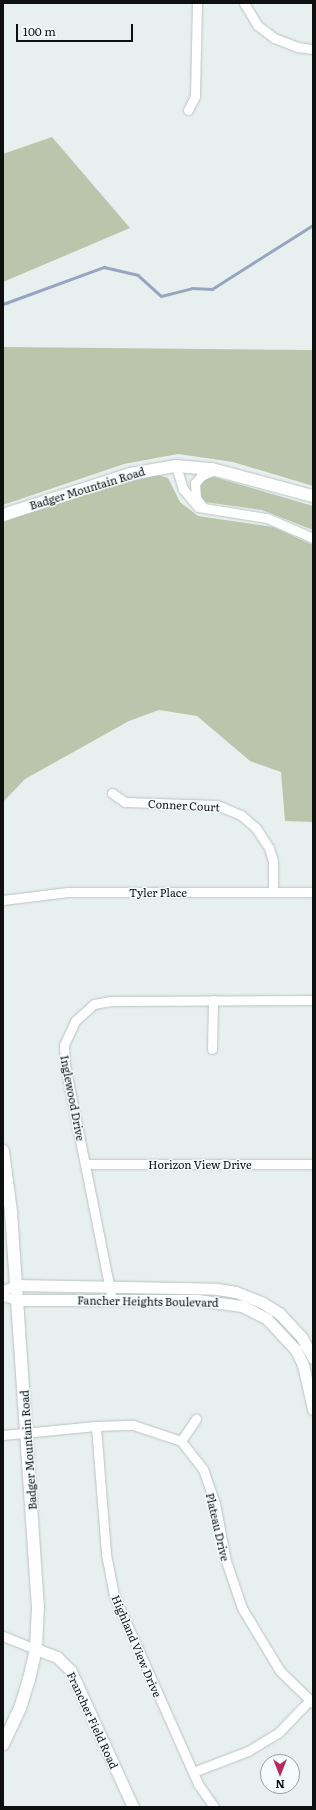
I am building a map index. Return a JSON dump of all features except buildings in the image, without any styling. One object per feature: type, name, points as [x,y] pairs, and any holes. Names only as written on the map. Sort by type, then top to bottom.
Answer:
[{"type":"main road","name":"Badger Mountain Road","points":[[3,515],[130,474],[176,466],[214,470],[313,496]]},
{"type":"main road","name":"Badger Mountain Road","points":[[3,1151],[16,1285],[36,1555],[36,1649],[20,1708],[3,1744]]},
{"type":"street","points":[[188,110],[195,96],[197,3]]},
{"type":"street","points":[[244,3],[257,25],[274,38],[298,47],[313,49]]},
{"type":"street","points":[[176,466],[183,488],[192,502],[198,507],[267,518],[313,538]]},
{"type":"street","points":[[214,470],[201,476],[194,488],[199,503],[217,511]]},
{"type":"street","name":"Conner Court","points":[[112,794],[125,802],[217,805],[241,815],[256,828],[269,848],[273,860],[273,892]]},
{"type":"street","name":"Tyler Place","points":[[3,900],[54,892],[313,892]]},
{"type":"street","points":[[212,1049],[213,1000]]},
{"type":"street","name":"Inglewood Drive","points":[[112,1300],[63,1054],[66,1036],[75,1021],[83,1012],[103,1002],[313,1000]]},
{"type":"street","name":"Horizon View Drive","points":[[86,1164],[313,1164]]},
{"type":"street","points":[[3,1290],[16,1285]]},
{"type":"street","name":"Fancher Heights Boulevard","points":[[16,1285],[217,1289],[251,1297],[279,1313],[291,1324],[313,1358]]},
{"type":"street","points":[[3,1296],[17,1300]]},
{"type":"street","name":"Fancher Heights Boulevard","points":[[17,1300],[217,1301],[242,1306],[257,1312],[278,1328],[296,1350],[303,1365],[313,1409]]},
{"type":"street","points":[[3,1435],[96,1426],[133,1425],[181,1441],[196,1419]]},
{"type":"street","name":"Highland View Drive","points":[[96,1426],[106,1554],[114,1595],[193,1772],[214,1807]]},
{"type":"street","name":"Plateau Drive","points":[[181,1441],[203,1469],[215,1503],[226,1561],[242,1608],[280,1671],[312,1702]]},
{"type":"street","points":[[3,1636],[36,1649]]},
{"type":"street","name":"Francher Field Road","points":[[36,1649],[62,1660],[71,1671],[133,1807]]},
{"type":"street","points":[[193,1772],[248,1751],[282,1729],[312,1702]]},
{"type":"green space","points":[[52,137],[130,228],[3,282],[3,154]]},
{"type":"green space","points":[[3,347],[313,350],[313,486],[233,462],[178,454],[124,464],[3,505]]},
{"type":"green space","points":[[157,475],[168,478],[180,502],[198,516],[273,527],[313,545],[313,822],[285,821],[281,772],[250,761],[197,716],[159,710],[129,721],[25,779],[3,802],[3,522],[100,489]]},
{"type":"green space","points":[[214,477],[313,506],[313,530],[262,510],[205,502],[200,497],[199,487],[207,478]]},
{"type":"waterway","points":[[3,304],[104,267],[138,275],[161,296],[192,288],[212,289],[313,225]]}]
